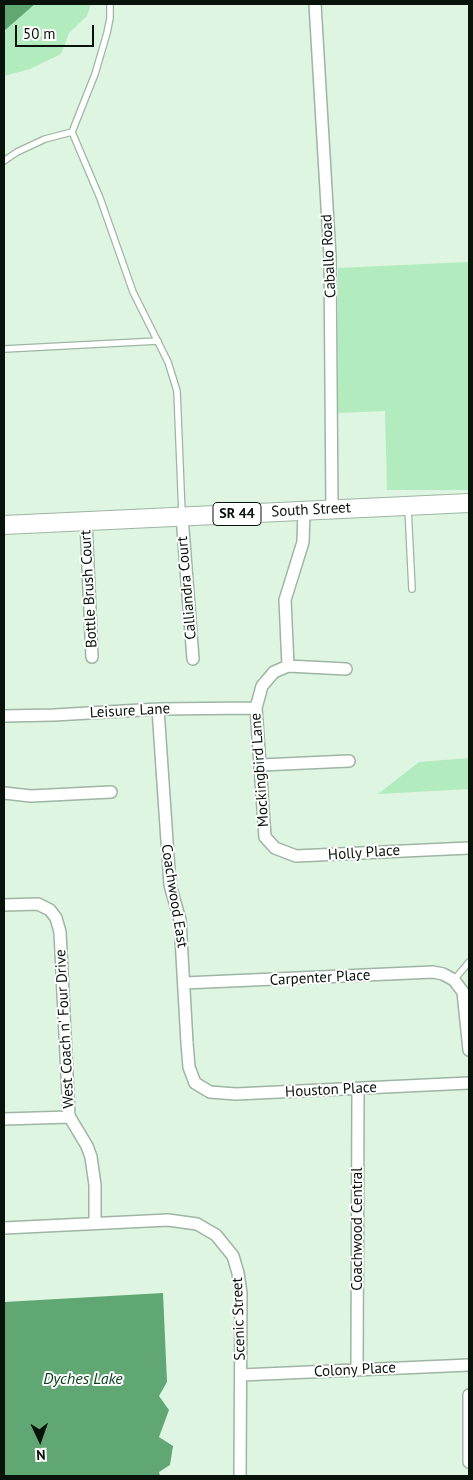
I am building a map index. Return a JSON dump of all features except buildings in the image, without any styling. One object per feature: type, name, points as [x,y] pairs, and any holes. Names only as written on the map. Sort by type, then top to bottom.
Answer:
[{"type":"main road","name":"South Street","points":[[4,525],[469,502]]},
{"type":"street","name":"Caballo Road","points":[[315,4],[330,256],[332,509]]},
{"type":"street","points":[[304,511],[303,542],[285,600],[288,666],[346,669]]},
{"type":"street","name":"Calliandra Court","points":[[182,516],[193,659]]},
{"type":"street","name":"Bottle Brush Court","points":[[86,521],[92,658]]},
{"type":"street","name":"Mockingbird Lane","points":[[265,837],[256,708],[258,696],[268,678],[288,666]]},
{"type":"street","name":"Leisure Lane","points":[[4,716],[54,716],[158,709],[256,708]]},
{"type":"street","name":"Coachwood East","points":[[158,709],[164,830],[170,885],[180,920],[189,1067],[195,1082]]},
{"type":"street","points":[[261,765],[349,760]]},
{"type":"street","points":[[4,794],[31,796],[111,792]]},
{"type":"street","name":"Holly Place","points":[[265,837],[275,848],[296,856],[469,848]]},
{"type":"street","name":"West Coach n' Four Drive","points":[[4,905],[38,904],[50,910],[56,918],[60,932],[70,1117],[87,1146],[91,1157],[95,1223]]},
{"type":"street","name":"Carpenter Place","points":[[184,983],[432,972],[454,980]]},
{"type":"street","points":[[454,980],[463,992],[469,1050]]},
{"type":"street","name":"Houston Place","points":[[195,1082],[210,1092],[221,1094],[469,1083]]},
{"type":"street","name":"Coachwood Central","points":[[358,1089],[358,1370]]},
{"type":"street","points":[[4,1119],[70,1117]]},
{"type":"street","name":"Scenic Street","points":[[4,1228],[183,1221],[196,1224],[216,1235],[233,1256],[241,1293],[240,1476]]},
{"type":"street","name":"Colony Place","points":[[241,1375],[469,1365]]},
{"type":"street","points":[[469,1395],[469,1462]]},
{"type":"lane","points":[[110,4],[107,34],[95,74],[72,132],[100,198],[133,292],[168,362],[177,390],[182,516]]},
{"type":"lane","points":[[4,162],[17,152],[45,139],[72,132]]},
{"type":"lane","points":[[4,348],[158,341]]},
{"type":"lane","points":[[408,506],[412,589]]},
{"type":"lane","points":[[454,980],[469,962]]},
{"type":"shaded area","points":[[35,4],[91,4],[87,16],[69,33],[61,54],[30,69],[4,76],[4,31]]},
{"type":"shaded area","points":[[469,262],[469,490],[387,490],[385,411],[338,413],[338,268]]},
{"type":"shaded area","points":[[469,758],[469,789],[378,794],[419,762]]},
{"type":"water","points":[[4,4],[35,4],[4,31]]},
{"type":"water","name":"Dyches Lake","points":[[163,1293],[167,1382],[159,1396],[169,1410],[159,1437],[173,1446],[170,1465],[159,1472],[160,1476],[4,1476],[4,1302]]}]
